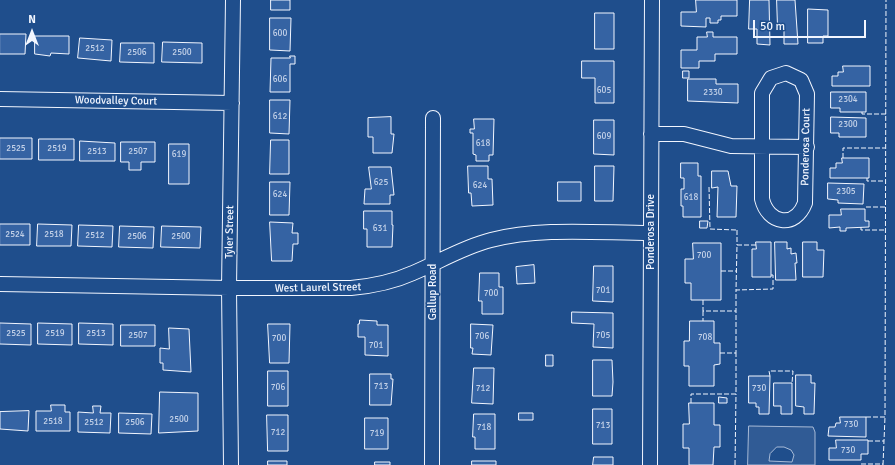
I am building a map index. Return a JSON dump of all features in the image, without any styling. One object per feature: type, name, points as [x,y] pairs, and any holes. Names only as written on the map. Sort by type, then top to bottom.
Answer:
[{"type":"street","name":"Tyler Street","points":[[231,465],[229,288],[233,0]]},
{"type":"street","name":"Ponderosa Drive","points":[[650,465],[652,0]]},
{"type":"street","name":"Ponderosa Court","points":[[786,73],[796,76],[806,89],[806,147],[805,203],[800,213],[791,219],[786,220],[770,216],[764,207],[762,199],[764,87],[770,78],[786,73]]},
{"type":"street","name":"Woodvalley Court","points":[[0,99],[232,103]]},
{"type":"street","name":"Gallup Road","points":[[432,465],[433,118]]},
{"type":"street","points":[[651,134],[684,134],[731,146],[806,147]]},
{"type":"street","name":"West Laurel Street","points":[[0,284],[335,289],[368,287],[399,279],[473,245],[509,236],[545,232],[651,233]]},
{"type":"shaded area","points":[[749,426],[813,427],[815,432],[815,465],[748,465]],"holes":[[[777,447],[784,447],[791,450],[794,455],[792,462],[769,461],[770,454]]]},
{"type":"building","points":[[271,0],[290,0],[290,10],[271,10]]},
{"type":"building","points":[[696,0],[737,0],[737,16],[721,16],[721,20],[718,20],[718,23],[710,23],[710,18],[706,18],[706,27],[681,26],[681,12],[696,12]]},
{"type":"building","points":[[750,0],[769,0],[770,45],[757,44],[757,29],[749,29]]},
{"type":"building","points":[[777,0],[795,0],[798,44],[784,44],[784,29],[778,29]]},
{"type":"building","points":[[808,9],[828,10],[828,36],[823,36],[823,43],[808,43]]},
{"type":"building","points":[[595,13],[614,13],[614,49],[595,49]]},
{"type":"building","points":[[270,18],[291,18],[290,51],[270,50]]},
{"type":"building","points":[[707,32],[713,32],[713,37],[737,37],[737,54],[715,54],[715,61],[699,61],[699,68],[681,68],[681,50],[697,50],[697,37],[707,37]]},
{"type":"building","points":[[0,34],[26,34],[25,54],[0,54]]},
{"type":"building","points":[[35,36],[69,36],[69,54],[51,53],[50,56],[35,54]]},
{"type":"building","points":[[80,38],[112,40],[111,61],[78,58]]},
{"type":"building","points":[[163,42],[202,43],[202,63],[162,62]]},
{"type":"building","points":[[121,43],[154,43],[154,63],[120,62]]},
{"type":"building","points":[[290,56],[295,56],[295,64],[290,64],[290,92],[270,92],[271,58],[290,58]]},
{"type":"building","points":[[582,61],[614,61],[614,103],[595,103],[595,78],[582,78]]},
{"type":"building","points":[[843,66],[870,66],[870,86],[832,86],[832,76],[838,76],[838,72],[843,72]]},
{"type":"building","points":[[683,71],[689,71],[689,78],[683,78]]},
{"type":"building","points":[[688,79],[716,79],[716,84],[738,84],[738,103],[688,101]]},
{"type":"building","points":[[831,92],[866,92],[866,112],[840,112],[840,108],[831,108]]},
{"type":"building","points":[[270,100],[290,100],[289,134],[270,133]]},
{"type":"building","points":[[391,117],[391,134],[394,134],[392,153],[373,153],[373,137],[368,137],[368,118]]},
{"type":"building","points":[[831,117],[866,118],[866,137],[839,137],[839,133],[831,133]]},
{"type":"building","points":[[474,119],[494,119],[493,155],[489,155],[489,161],[476,161],[476,155],[473,154],[473,133],[470,133],[470,129],[474,129]]},
{"type":"building","points":[[594,120],[614,120],[614,155],[594,154]]},
{"type":"building","points":[[0,138],[32,138],[32,159],[0,159]]},
{"type":"building","points":[[39,139],[74,139],[74,160],[39,160]]},
{"type":"building","points":[[271,140],[289,140],[289,174],[270,174]]},
{"type":"building","points":[[80,141],[115,143],[115,161],[80,161]]},
{"type":"building","points":[[121,142],[155,142],[155,162],[141,162],[141,170],[129,170],[129,162],[121,162]]},
{"type":"building","points":[[169,144],[189,144],[189,184],[169,184]]},
{"type":"building","points":[[842,158],[869,158],[869,178],[830,178],[830,168],[836,168],[836,163],[842,163]]},
{"type":"building","points":[[681,163],[698,163],[698,176],[701,176],[701,217],[683,217],[683,206],[681,206],[681,189],[684,189],[684,178],[681,178]]},
{"type":"building","points":[[468,166],[488,166],[488,179],[492,179],[493,205],[472,206],[471,193],[469,193]]},
{"type":"building","points":[[595,166],[614,166],[613,201],[595,201]]},
{"type":"building","points":[[369,167],[391,167],[394,195],[390,195],[390,204],[364,204],[365,189],[371,189]]},
{"type":"building","points":[[712,171],[728,171],[731,186],[737,186],[736,217],[717,217],[718,187],[712,188]]},
{"type":"building","points":[[270,182],[290,182],[289,215],[270,215]]},
{"type":"building","points":[[558,182],[581,182],[581,201],[558,201]]},
{"type":"building","points":[[828,183],[864,184],[863,204],[838,203],[838,200],[828,199]]},
{"type":"building","points":[[841,209],[865,209],[865,221],[869,221],[869,227],[846,228],[846,231],[840,231],[840,227],[829,228],[829,215],[841,215]]},
{"type":"building","points":[[364,211],[392,211],[392,247],[367,247],[367,229],[364,229]]},
{"type":"building","points":[[700,221],[708,221],[707,228],[700,228]]},
{"type":"building","points":[[270,222],[293,223],[292,233],[298,233],[298,244],[293,244],[292,261],[272,261]]},
{"type":"building","points":[[0,224],[30,224],[30,245],[0,245]]},
{"type":"building","points":[[38,224],[72,225],[71,246],[37,246]]},
{"type":"building","points":[[79,225],[113,226],[112,247],[78,246]]},
{"type":"building","points":[[120,226],[154,227],[153,248],[119,247]]},
{"type":"building","points":[[162,226],[201,227],[200,248],[161,247]]},
{"type":"building","points":[[756,242],[771,242],[771,277],[752,277],[752,249],[756,249]]},
{"type":"building","points":[[775,242],[787,242],[787,249],[791,248],[791,254],[796,253],[796,280],[776,280]]},
{"type":"building","points":[[803,242],[817,242],[817,250],[824,250],[823,277],[803,277]]},
{"type":"building","points":[[693,243],[721,243],[721,300],[691,300],[691,283],[685,283],[685,259],[693,259]]},
{"type":"building","points":[[534,265],[535,283],[517,284],[516,267]]},
{"type":"building","points":[[594,266],[613,266],[613,302],[593,301]]},
{"type":"building","points":[[480,273],[499,273],[499,287],[503,287],[503,314],[482,314],[482,301],[479,301]]},
{"type":"building","points":[[572,312],[613,313],[613,348],[593,347],[594,324],[572,323]]},
{"type":"building","points":[[360,320],[377,321],[377,325],[388,325],[388,356],[365,355],[365,337],[358,337],[358,324]]},
{"type":"building","points":[[690,321],[714,321],[714,343],[720,343],[720,364],[714,365],[714,386],[689,386],[689,366],[684,366],[684,341],[689,341]]},
{"type":"building","points":[[0,323],[31,324],[31,345],[0,344]]},
{"type":"building","points":[[38,323],[72,324],[72,345],[38,344]]},
{"type":"building","points":[[79,323],[113,324],[113,345],[79,344]]},
{"type":"building","points":[[268,324],[290,324],[289,363],[270,363]]},
{"type":"building","points":[[471,324],[493,325],[491,355],[472,354]]},
{"type":"building","points":[[121,325],[155,325],[155,346],[121,346]]},
{"type":"building","points":[[169,328],[189,329],[191,372],[163,370],[163,363],[160,363],[160,348],[169,349]]},
{"type":"building","points":[[546,355],[553,355],[553,366],[546,366]]},
{"type":"building","points":[[593,360],[612,360],[612,396],[593,396]]},
{"type":"building","points":[[474,368],[494,368],[493,404],[472,403]]},
{"type":"building","points":[[268,371],[288,371],[288,406],[268,406]]},
{"type":"building","points":[[370,374],[391,374],[391,379],[393,379],[391,405],[370,405]]},
{"type":"building","points":[[796,375],[811,375],[811,383],[815,383],[814,414],[804,414],[804,407],[796,406]]},
{"type":"building","points":[[749,376],[770,376],[769,414],[759,414],[759,407],[756,407],[756,403],[749,403]]},
{"type":"building","points":[[774,383],[792,383],[792,414],[781,414],[781,406],[774,406]]},
{"type":"building","points":[[160,392],[198,393],[198,431],[159,433]]},
{"type":"building","points":[[719,397],[727,398],[727,403],[719,403]]},
{"type":"building","points":[[689,403],[714,403],[714,425],[720,425],[720,447],[714,447],[713,465],[689,465],[689,448],[683,448],[683,424],[689,424]]},
{"type":"building","points":[[51,405],[65,405],[65,412],[70,412],[70,431],[36,431],[36,411],[51,411]]},
{"type":"building","points":[[93,406],[101,406],[100,413],[111,413],[110,433],[78,432],[78,412],[93,413]]},
{"type":"building","points":[[593,409],[612,409],[612,444],[593,444]]},
{"type":"building","points":[[29,411],[28,431],[0,429],[0,412]]},
{"type":"building","points":[[119,413],[152,414],[151,434],[119,433]]},
{"type":"building","points":[[519,413],[533,413],[533,420],[519,420]]},
{"type":"building","points":[[474,414],[495,414],[495,449],[475,449],[475,437],[473,437]]},
{"type":"building","points":[[267,415],[288,415],[288,451],[268,451]]},
{"type":"building","points":[[840,417],[866,417],[866,437],[828,436],[829,427],[835,427],[836,423],[840,423]]},
{"type":"building","points":[[365,418],[388,418],[388,449],[365,449]]},
{"type":"building","points":[[836,440],[868,440],[868,454],[861,454],[861,460],[829,460],[829,448],[836,448]]},
{"type":"building","points":[[594,457],[613,457],[613,465],[593,465]]},
{"type":"building","points":[[268,461],[287,461],[287,465],[268,465]]},
{"type":"building","points":[[472,461],[496,461],[496,465],[472,465]]},
{"type":"building","points":[[375,462],[390,462],[390,465],[375,465]]},
{"type":"fence","points":[[866,417],[885,417],[886,0]]},
{"type":"fence","points":[[862,112],[862,114],[886,114]]},
{"type":"fence","points":[[843,158],[843,148],[885,148]]},
{"type":"fence","points":[[867,178],[867,181],[885,181]]},
{"type":"fence","points":[[709,187],[710,229],[736,230]]},
{"type":"fence","points":[[866,207],[885,207]]},
{"type":"fence","points":[[861,227],[861,230],[885,230]]},
{"type":"fence","points":[[737,230],[737,245]]},
{"type":"fence","points":[[756,245],[737,245],[736,290],[773,289],[773,275],[771,275]]},
{"type":"fence","points":[[721,271],[736,271]]},
{"type":"fence","points":[[703,300],[703,311],[736,311],[736,290]]},
{"type":"fence","points":[[703,311],[703,321]]},
{"type":"fence","points":[[720,353],[736,353],[736,311]]},
{"type":"fence","points":[[691,403],[691,394],[736,394],[736,353]]},
{"type":"fence","points":[[770,376],[769,371],[793,371],[792,383]]},
{"type":"fence","points":[[735,465],[736,394]]},
{"type":"fence","points":[[883,465],[885,417]]},
{"type":"fence","points":[[868,441],[884,441]]},
{"type":"fence","points":[[861,464],[883,464]]}]
